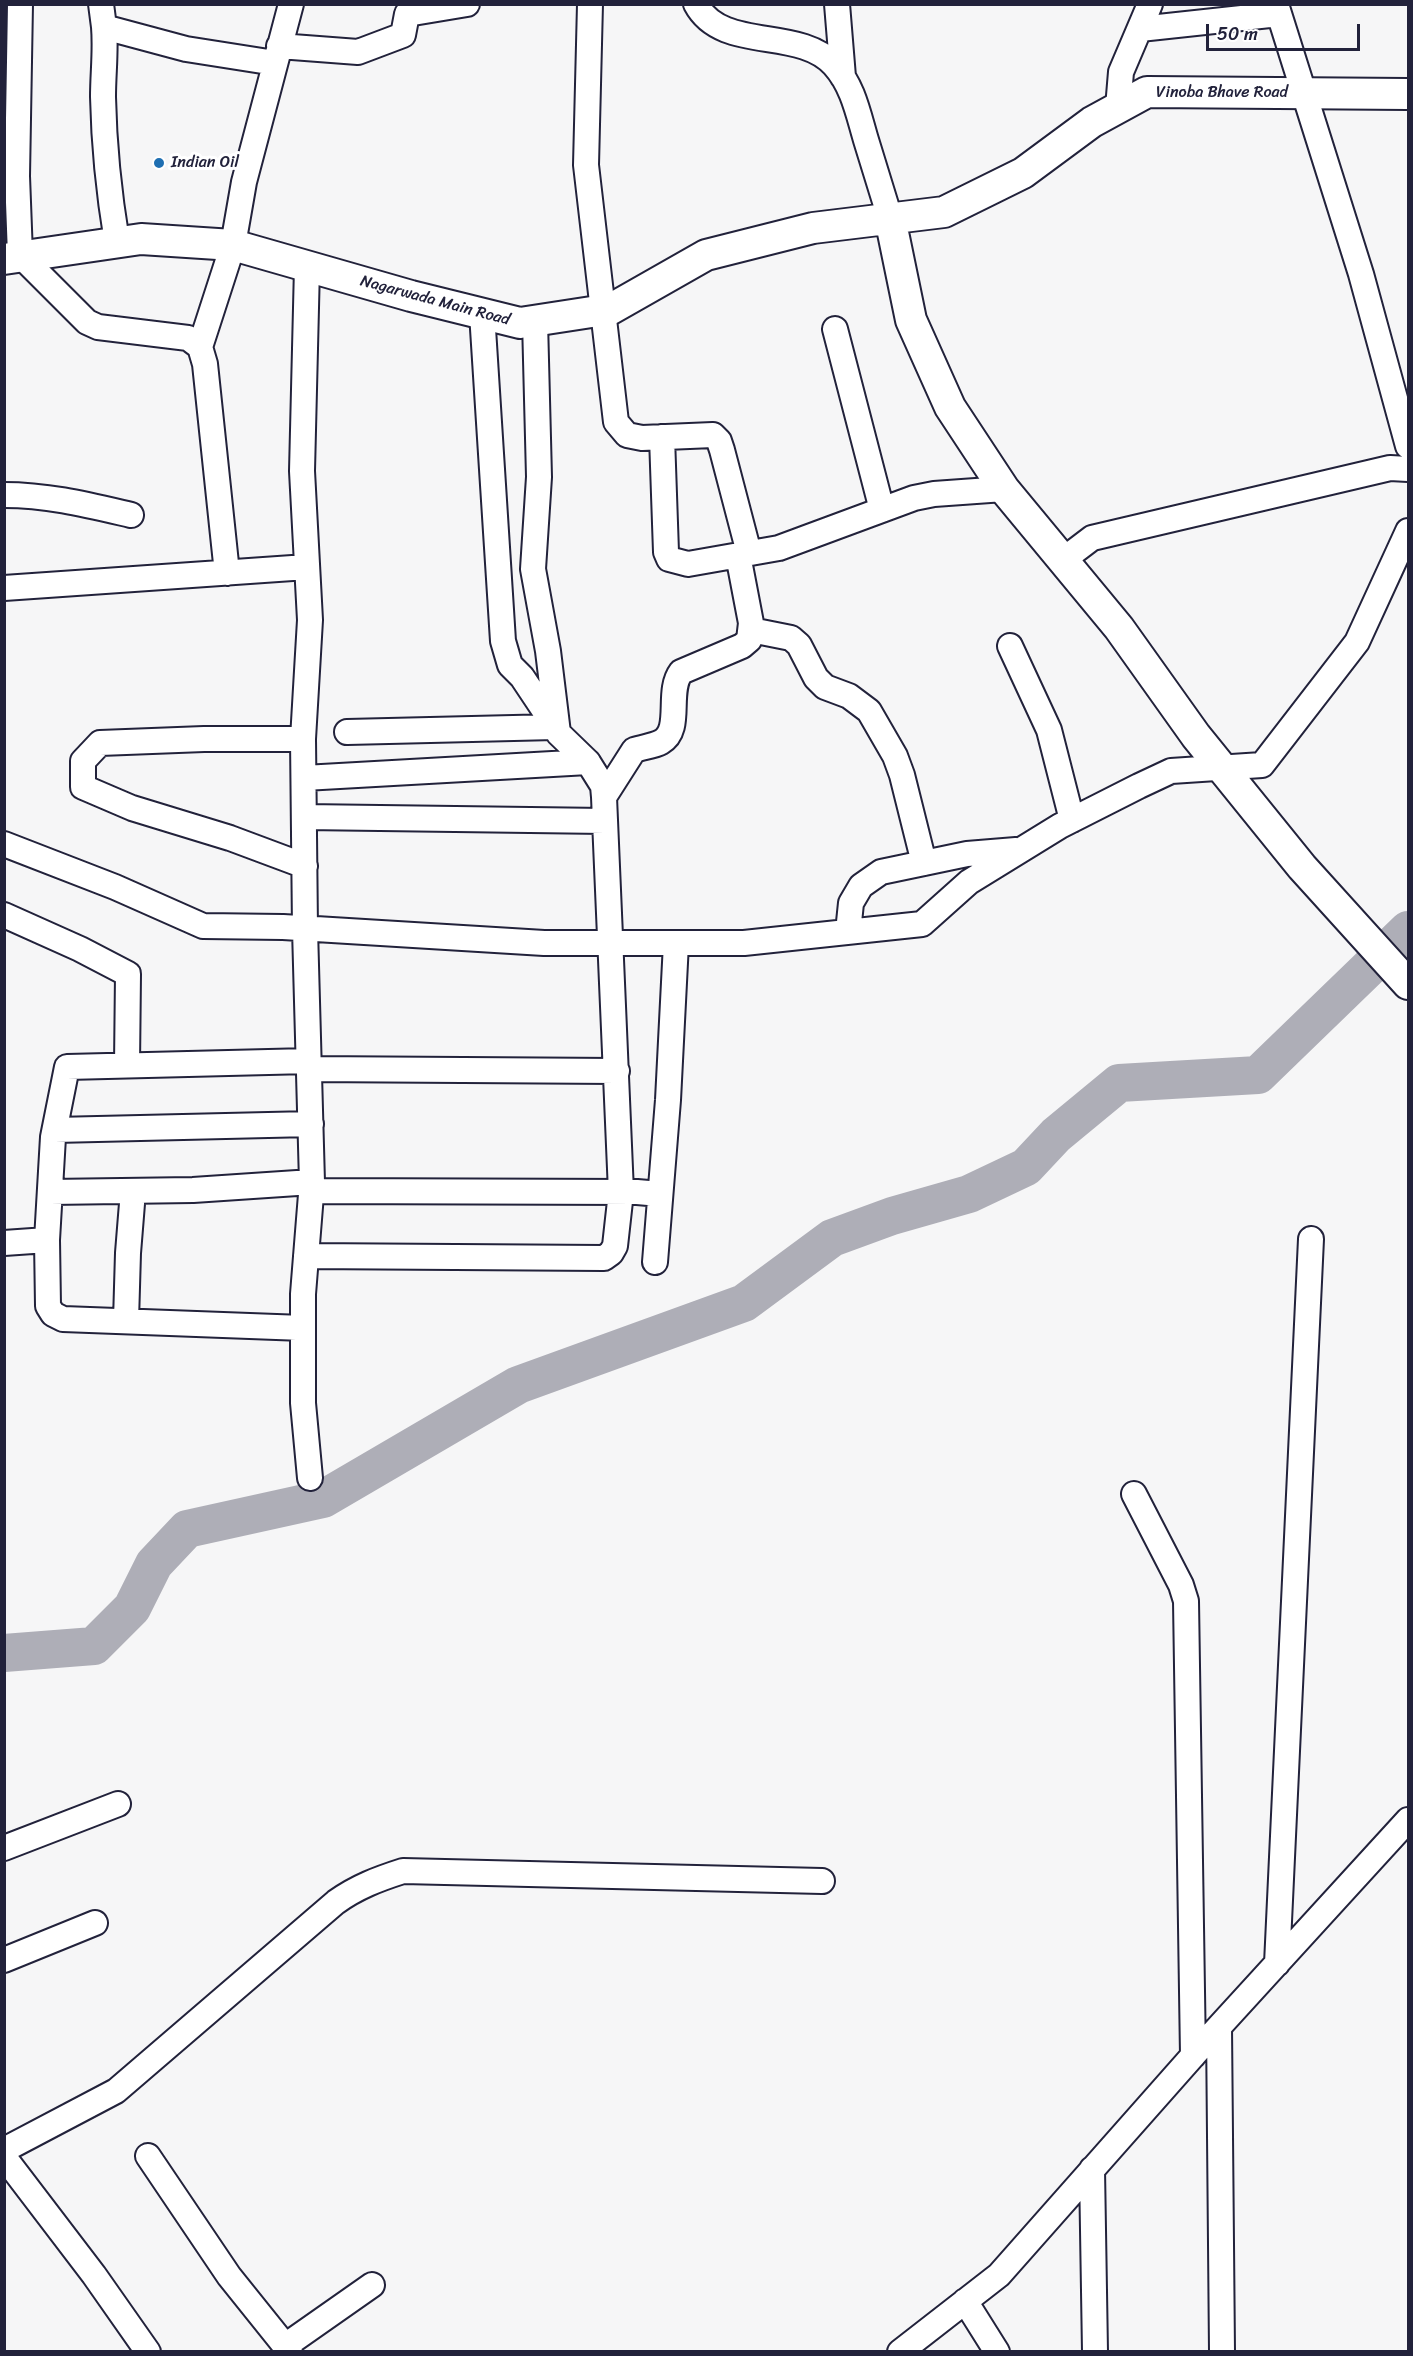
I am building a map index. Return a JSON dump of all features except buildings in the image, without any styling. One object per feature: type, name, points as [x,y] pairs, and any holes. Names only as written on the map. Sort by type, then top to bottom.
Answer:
[{"type":"main road","name":"Vinoba Bhave Road","points":[[890,218],[944,212],[1023,173],[1092,122],[1147,92],[1408,94]]},
{"type":"main road","name":"Nagarwada Main Road","points":[[12,257],[141,239],[233,245],[307,267],[520,323],[611,309],[706,255],[813,228],[890,218]]},
{"type":"main road","points":[[890,218],[911,320],[950,407],[1004,489],[1119,628],[1221,768],[1302,867],[1408,984]]},
{"type":"street","points":[[20,4],[17,176],[12,257],[87,322],[99,327],[188,338],[200,347],[206,364],[226,573]]},
{"type":"street","points":[[117,242],[108,188],[103,96],[106,45],[102,16],[186,49],[277,54],[358,52],[403,34],[407,9],[467,4]]},
{"type":"street","points":[[591,4],[586,165],[616,422],[627,435],[642,438],[713,435],[719,441],[744,554],[751,630],[749,640],[742,646],[681,672],[675,680],[673,721],[668,736],[661,742],[634,750],[604,797]]},
{"type":"street","points":[[696,4],[711,22],[730,31],[810,47],[833,64],[854,96],[890,218]]},
{"type":"street","points":[[837,4],[843,77]]},
{"type":"street","points":[[1118,108],[1121,72],[1150,4]]},
{"type":"street","points":[[200,347],[233,245],[244,182],[287,6]]},
{"type":"street","points":[[1140,29],[1278,9],[1361,274],[1408,446]]},
{"type":"street","points":[[307,267],[302,471],[310,620],[303,739],[304,929],[312,1187],[306,1256],[303,1403],[310,1478]]},
{"type":"street","points":[[306,1256],[604,1258],[615,1246],[621,1192],[603,786],[588,762],[556,730],[522,677],[510,665],[503,641],[482,314]]},
{"type":"street","points":[[535,321],[539,477],[533,569],[548,651],[556,730]]},
{"type":"street","points":[[835,329],[882,510]]},
{"type":"street","points":[[662,437],[666,552],[669,559],[688,564],[779,548],[914,498],[934,494],[1004,489]]},
{"type":"street","points":[[1063,560],[1092,538],[1390,468],[1408,469]]},
{"type":"street","points":[[4,495],[46,497],[131,515]]},
{"type":"street","points":[[4,844],[115,887],[203,926],[304,929],[544,943],[744,943],[922,924],[969,882],[1022,849],[1072,820],[1171,771],[1262,765],[1357,642],[1408,531]]},
{"type":"street","points":[[4,588],[307,567]]},
{"type":"street","points":[[751,630],[791,638],[800,645],[816,678],[825,687],[849,696],[869,711],[895,756],[924,863]]},
{"type":"street","points":[[1010,646],[1049,730],[1072,820]]},
{"type":"street","points":[[347,732],[556,730]]},
{"type":"street","points":[[303,739],[204,739],[100,743],[83,761],[83,787],[132,808],[230,838],[305,866]]},
{"type":"street","points":[[304,778],[588,762]]},
{"type":"street","points":[[305,817],[605,821]]},
{"type":"street","points":[[848,932],[851,903],[861,886],[881,872],[967,854],[1022,849]]},
{"type":"street","points":[[4,915],[80,949],[128,974],[128,1065]]},
{"type":"street","points":[[654,1262],[668,1100],[676,943]]},
{"type":"street","points":[[303,1328],[63,1319],[53,1314],[48,1306],[47,1240],[55,1130],[67,1067],[309,1065],[617,1071]]},
{"type":"street","points":[[55,1130],[311,1124]]},
{"type":"street","points":[[50,1192],[312,1187],[660,1194]]},
{"type":"street","points":[[126,1321],[133,1191]]},
{"type":"street","points":[[1277,1964],[1311,1239]]},
{"type":"street","points":[[4,1243],[47,1240]]},
{"type":"street","points":[[1134,1494],[1181,1585],[1186,1601],[1193,2056]]},
{"type":"street","points":[[4,1848],[118,1804]]},
{"type":"street","points":[[905,2350],[999,2275],[1193,2056],[1408,1820]]},
{"type":"street","points":[[4,2150],[116,2091],[336,1902],[357,1887],[381,1878],[403,1871],[822,1881]]},
{"type":"street","points":[[4,1960],[95,1923]]},
{"type":"street","points":[[1220,2027],[1222,2352]]},
{"type":"street","points":[[148,2156],[229,2276],[287,2349],[372,2285]]},
{"type":"street","points":[[4,2157],[94,2275],[148,2352]]},
{"type":"street","points":[[1092,2169],[1095,2352]]},
{"type":"street","points":[[965,2301],[997,2352]]},
{"type":"waterway","points":[[4,1653],[94,1646],[132,1608],[154,1564],[187,1529],[323,1499],[518,1385],[744,1303],[832,1238],[892,1216],[969,1194],[1026,1167],[1056,1135],[1119,1083],[1258,1075],[1408,930]]},
{"type":"place","name":"Indian Oil","points":[[159,163]]}]
